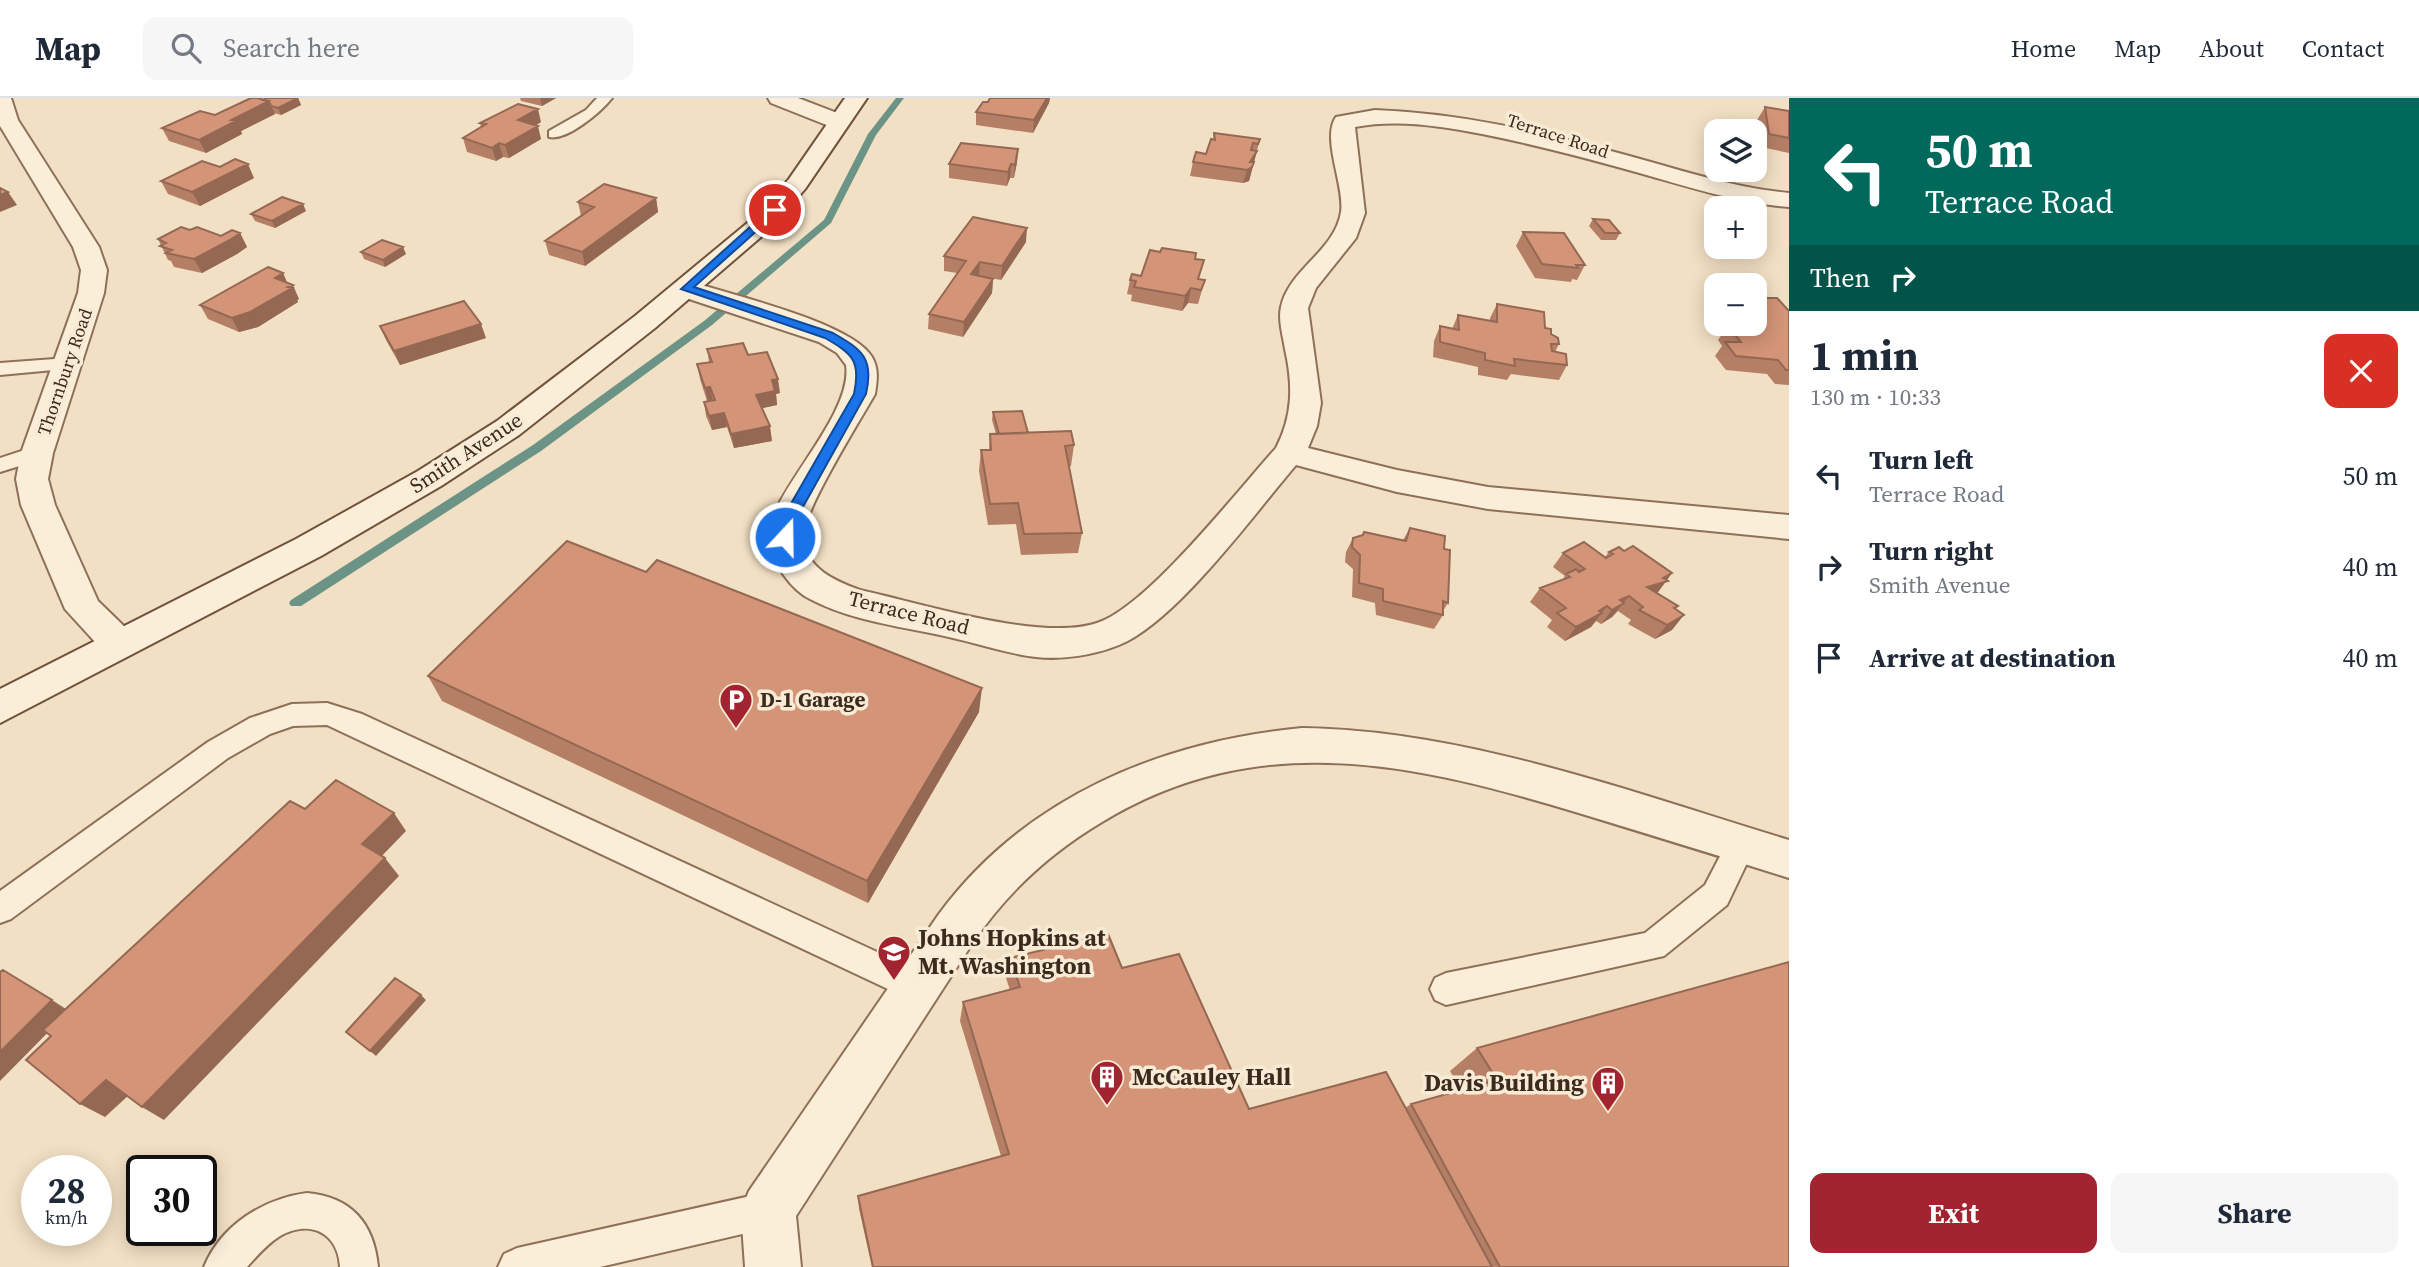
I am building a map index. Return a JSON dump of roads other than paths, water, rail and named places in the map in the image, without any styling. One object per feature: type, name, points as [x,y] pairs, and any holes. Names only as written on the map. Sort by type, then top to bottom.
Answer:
[{"type":"street","name":"Thornbury Road","points":[[0,98],[8,134],[86,247],[93,270],[91,293],[37,453],[32,480],[38,505],[83,609],[119,644]]},
{"type":"street","points":[[779,98],[846,109]]},
{"type":"street","name":"Terrace Road","points":[[686,289],[829,336],[862,360],[864,375],[860,394],[792,514],[785,537],[791,557],[804,576],[822,590],[855,603],[1037,643],[1074,642],[1108,635],[1161,598],[1289,453],[1301,431],[1308,404],[1294,324],[1294,304],[1301,290],[1341,238],[1353,214],[1341,141],[1344,122],[1353,115],[1393,106],[1415,106],[1503,117],[1688,180],[1789,201]]},
{"type":"street","name":"Smith Avenue","points":[[0,707],[333,534],[437,473],[539,405],[686,289],[742,241],[789,194],[846,109]]},
{"type":"street","points":[[1289,453],[1396,481],[1488,499],[1789,527]]},
{"type":"street","points":[[773,1267],[768,1210],[985,890],[1044,837],[1101,800],[1161,772],[1217,755],[1290,746],[1351,745],[1419,753],[1508,775],[1789,859]]},
{"type":"lane","points":[[554,134],[592,113],[605,98]]},
{"type":"lane","points":[[0,369],[68,364]]},
{"type":"lane","points":[[0,465],[37,453]]},
{"type":"lane","points":[[0,909],[218,750],[260,726],[292,715],[327,714],[352,722],[918,986]]},
{"type":"lane","points":[[1446,989],[1653,946],[1716,895],[1741,844]]},
{"type":"lane","points":[[223,1267],[242,1242],[276,1219],[314,1210],[342,1220],[360,1248],[359,1267]]},
{"type":"lane","points":[[517,1267],[768,1210]]},
{"type":"waterway","points":[[296,603],[537,448],[708,323],[828,221],[872,134],[900,98]]},
{"type":"place","name":"D-1 Garage","points":[[736,730]]},
{"type":"place","name":"Johns Hopkins at Mt. Washington","points":[[894,982]]},
{"type":"place","name":"McCauley Hall","points":[[1107,1107]]},
{"type":"place","name":"Davis Building","points":[[1608,1113]]}]
